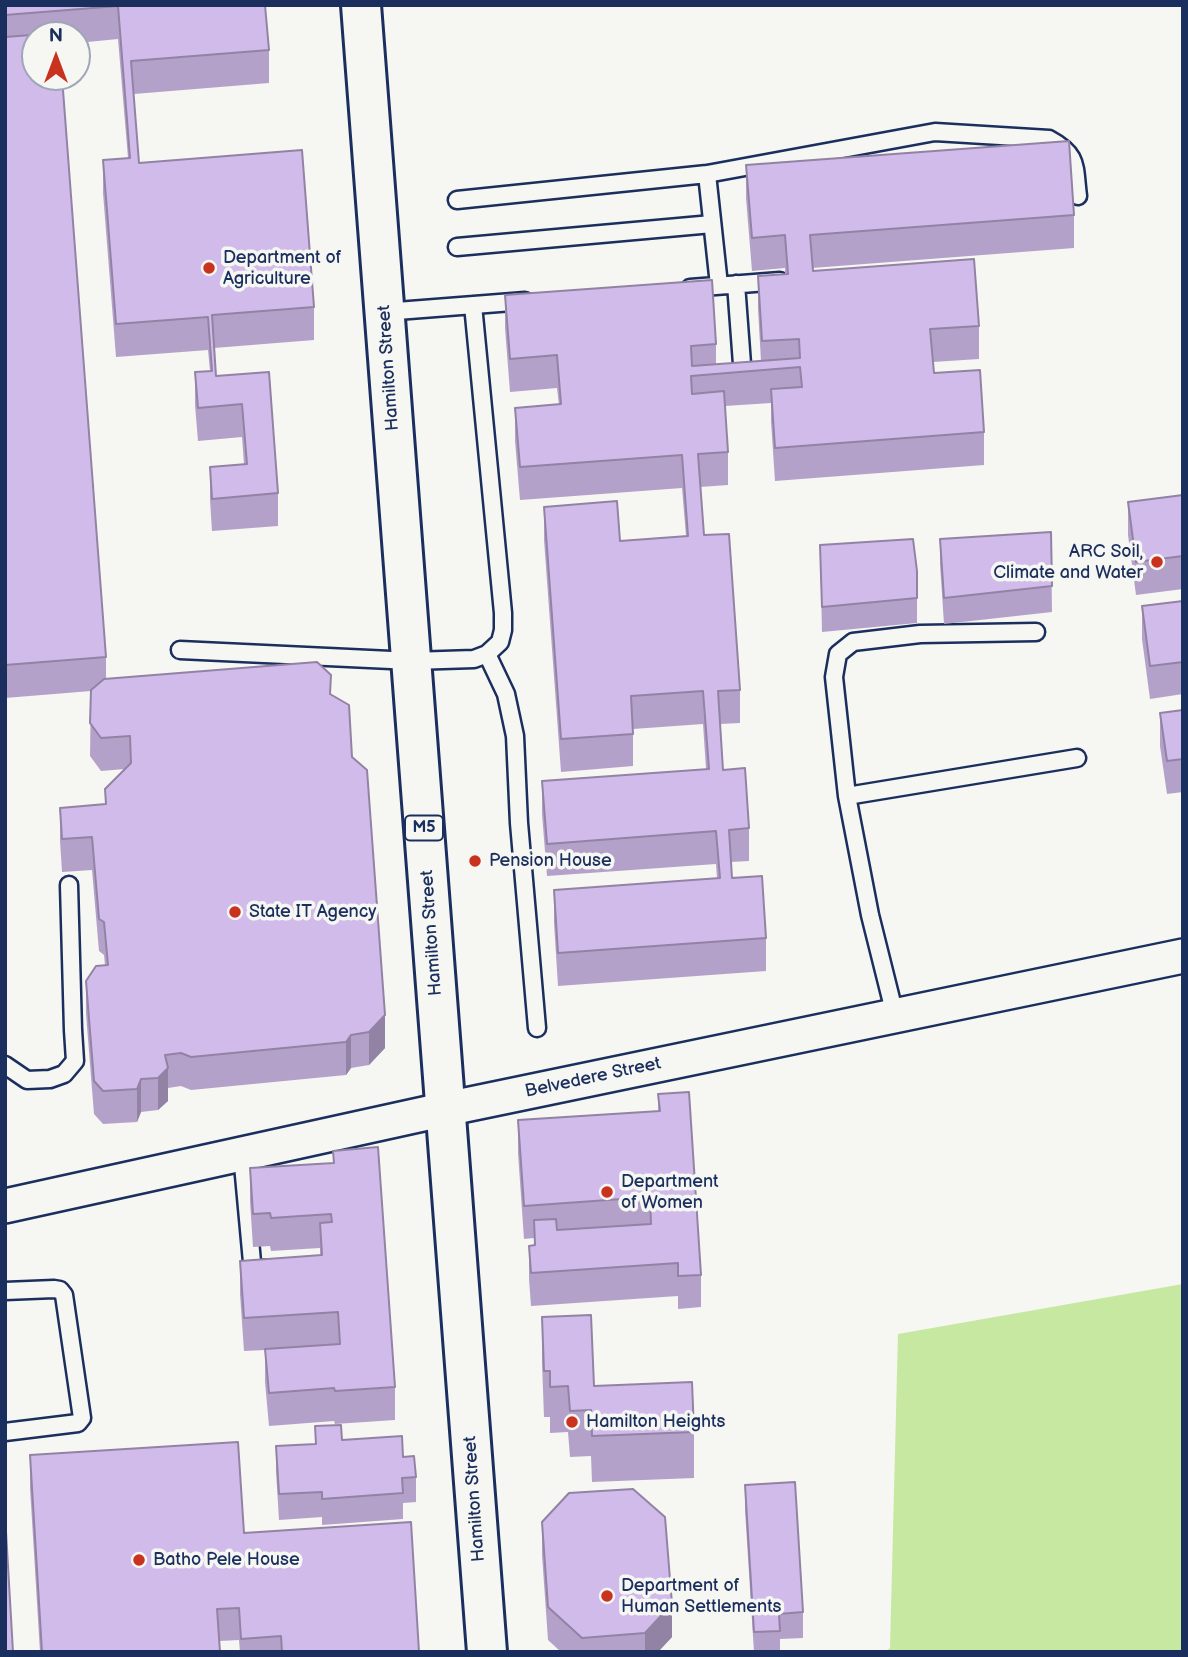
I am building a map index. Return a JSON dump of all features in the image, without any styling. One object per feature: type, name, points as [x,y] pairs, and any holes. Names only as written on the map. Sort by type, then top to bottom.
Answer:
[{"type":"main road","name":"Hamilton Street","points":[[360,5],[487,1652]]},
{"type":"street","name":"Belvedere Street","points":[[5,1206],[446,1109],[1183,956]]},
{"type":"lane","points":[[457,200],[707,174],[935,132],[1049,139],[1062,146],[1074,159],[1077,196]]},
{"type":"lane","points":[[707,174],[719,285]]},
{"type":"lane","points":[[457,247],[712,224]]},
{"type":"lane","points":[[678,289],[784,281]]},
{"type":"lane","points":[[736,284],[743,364]]},
{"type":"lane","points":[[384,312],[541,300]]},
{"type":"lane","points":[[180,650],[412,661],[474,659],[487,654],[500,642],[503,613],[473,305]]},
{"type":"lane","points":[[895,1015],[870,915],[847,796],[834,677],[838,654],[853,642],[920,634],[1036,632]]},
{"type":"lane","points":[[487,654],[506,694],[515,736],[519,823],[537,1028]]},
{"type":"lane","points":[[847,796],[1077,758]]},
{"type":"lane","points":[[5,1065],[27,1080],[50,1079],[64,1074],[75,1062],[69,885]]},
{"type":"lane","points":[[242,1154],[252,1262],[255,1268],[284,1269]]},
{"type":"lane","points":[[5,1291],[54,1289],[64,1294],[82,1418],[78,1423],[5,1432]]},
{"type":"green space","points":[[1183,1284],[1183,1652],[885,1652],[890,1648],[898,1334]]},
{"type":"building","name":"Department of Agriculture","points":[[5,5],[265,5],[269,50],[131,61],[139,163],[302,150],[314,307],[212,315],[216,376],[269,372],[278,493],[212,499],[210,467],[247,464],[242,404],[198,408],[195,372],[212,371],[208,317],[116,324],[103,160],[130,158],[118,6],[5,15]]},
{"type":"building","points":[[21,36],[21,91],[63,91],[106,657],[5,665],[5,37]]},
{"type":"building","points":[[1069,141],[1074,215],[810,235],[813,271],[974,259],[979,326],[930,329],[934,373],[980,370],[984,432],[775,448],[771,389],[802,387],[800,367],[691,376],[692,394],[724,391],[728,452],[698,454],[704,535],[729,534],[740,690],[718,691],[723,770],[745,768],[749,828],[729,830],[732,878],[762,876],[766,938],[558,953],[554,890],[720,878],[716,831],[547,844],[542,781],[709,769],[703,691],[631,696],[633,734],[561,739],[544,507],[617,501],[620,541],[688,536],[682,455],[520,467],[515,408],[561,404],[557,355],[510,359],[505,295],[712,280],[716,344],[691,346],[692,366],[800,358],[799,339],[762,341],[758,276],[788,274],[785,235],[752,238],[746,165]]},
{"type":"building","points":[[1183,495],[1183,556],[1136,562],[1128,502]]},
{"type":"building","points":[[1051,532],[1052,586],[944,598],[940,539]]},
{"type":"building","points":[[913,539],[917,598],[822,607],[820,545]]},
{"type":"building","points":[[1183,601],[1183,662],[1150,666],[1142,606]]},
{"type":"building","name":"State IT Agency","points":[[317,662],[331,675],[330,694],[349,705],[352,757],[367,770],[385,1015],[369,1032],[351,1035],[346,1042],[191,1057],[181,1053],[165,1055],[168,1068],[158,1078],[141,1079],[137,1089],[103,1091],[94,1081],[86,981],[96,966],[108,965],[104,922],[99,919],[92,837],[62,839],[60,808],[106,804],[105,789],[131,763],[130,736],[101,738],[90,723],[91,690],[104,679]]},
{"type":"building","points":[[1183,710],[1183,759],[1167,761],[1160,713]]},
{"type":"building","name":"Department of Women","points":[[689,1092],[701,1275],[678,1276],[678,1263],[531,1273],[529,1246],[535,1245],[534,1220],[556,1219],[557,1230],[651,1224],[650,1197],[524,1206],[518,1120],[660,1111],[658,1094]]},
{"type":"building","points":[[378,1147],[395,1387],[269,1393],[265,1349],[340,1344],[338,1312],[244,1318],[240,1261],[322,1255],[320,1223],[332,1222],[331,1214],[271,1218],[270,1213],[253,1214],[250,1168],[334,1163],[333,1151]]},
{"type":"building","points":[[591,1315],[594,1386],[692,1382],[694,1432],[592,1436],[591,1410],[570,1411],[568,1386],[550,1387],[550,1371],[544,1371],[542,1317]]},
{"type":"building","points":[[341,1425],[342,1440],[402,1436],[403,1457],[414,1456],[416,1477],[402,1478],[403,1493],[322,1499],[322,1492],[279,1494],[276,1446],[316,1444],[315,1426]]},
{"type":"building","name":"Batho Pele House","points":[[238,1442],[244,1533],[411,1522],[419,1652],[282,1652],[281,1636],[241,1639],[239,1608],[217,1609],[220,1652],[42,1652],[30,1455]]},
{"type":"building","points":[[795,1482],[803,1612],[779,1614],[780,1631],[754,1632],[745,1485]]},
{"type":"building","name":"Department of Human Settlements","points":[[633,1489],[665,1517],[672,1604],[645,1633],[582,1638],[548,1607],[542,1522],[569,1493]]},
{"type":"building","points":[[5,1514],[13,1652],[5,1652]]},
{"type":"place","name":"Department of Agriculture","points":[[209,268]]},
{"type":"place","name":"ARC Soil, Climate and Water","points":[[1157,562]]},
{"type":"place","name":"Pension House","points":[[475,861]]},
{"type":"place","name":"State IT Agency","points":[[235,912]]},
{"type":"place","name":"Department of Women","points":[[607,1192]]},
{"type":"place","name":"Hamilton Heights","points":[[572,1422]]},
{"type":"place","name":"Batho Pele House","points":[[139,1560]]},
{"type":"place","name":"Department of Human Settlements","points":[[607,1596]]}]
